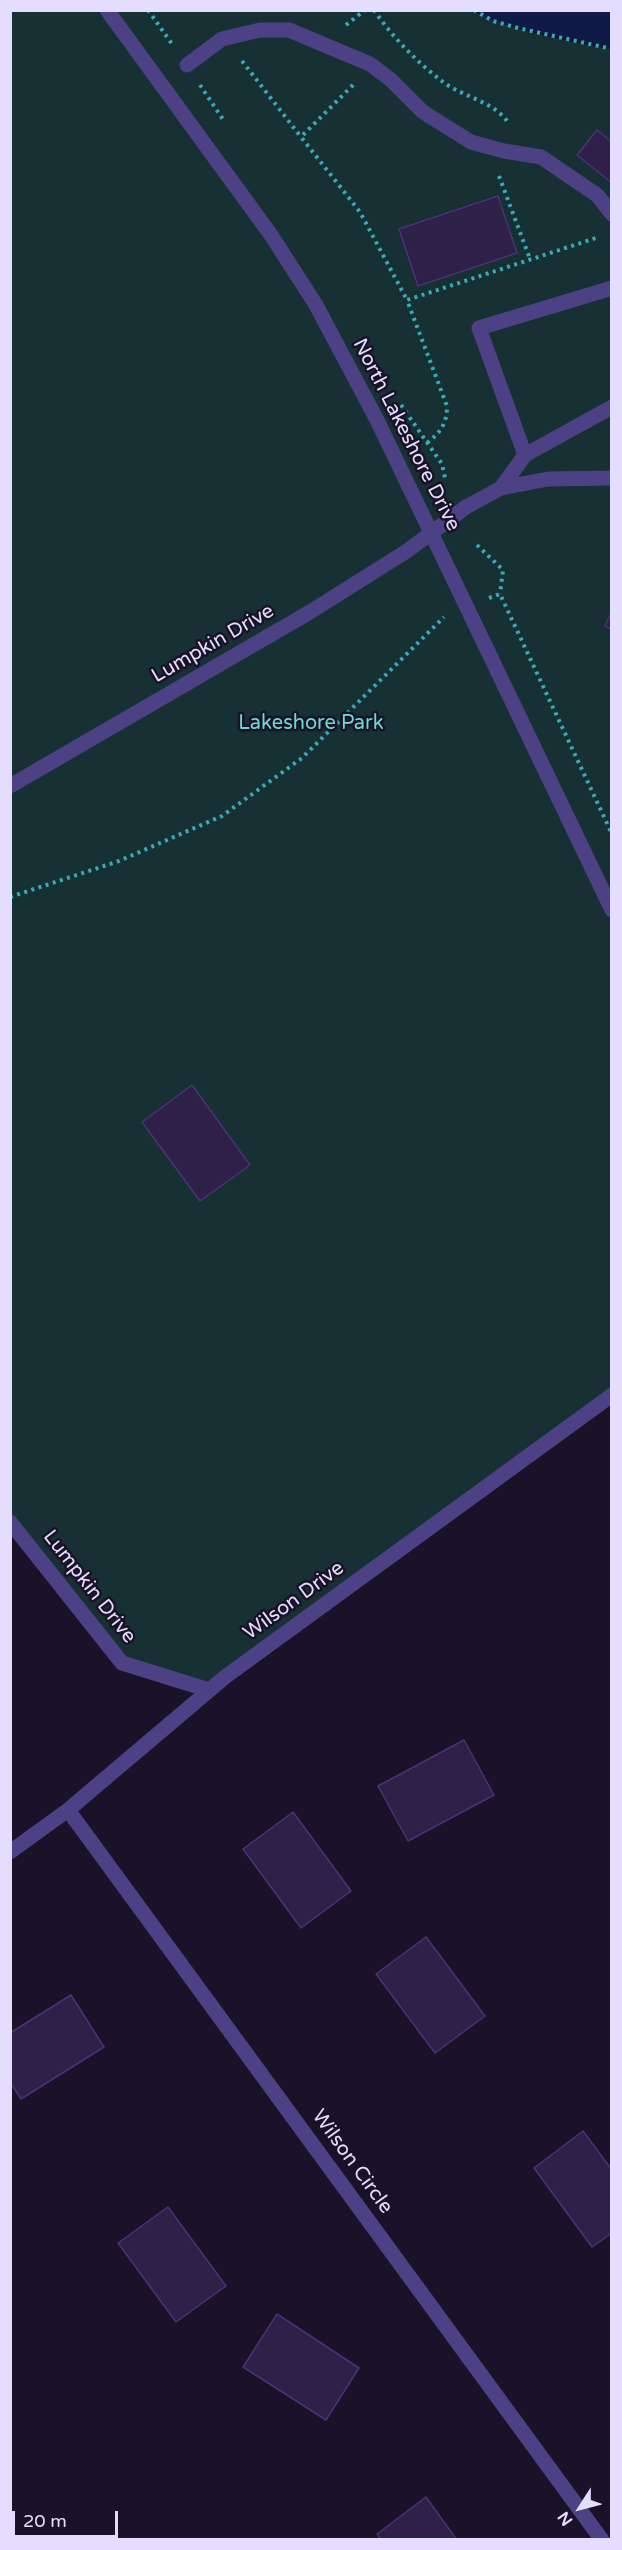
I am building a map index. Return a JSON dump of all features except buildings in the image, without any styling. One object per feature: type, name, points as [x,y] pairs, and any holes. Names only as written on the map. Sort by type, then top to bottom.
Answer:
[{"type":"street","name":"North Lakeshore Drive","points":[[106,10],[271,235],[316,305],[377,420],[468,605],[612,910]]},
{"type":"street","points":[[186,65],[222,39],[260,30],[289,30],[369,64],[392,80],[423,112],[471,142],[504,151],[541,157],[597,195],[612,214]]},
{"type":"street","points":[[525,455],[479,328],[612,288]]},
{"type":"street","points":[[501,488],[525,455],[612,407]]},
{"type":"street","points":[[501,488],[548,479],[612,478]]},
{"type":"street","name":"Lumpkin Drive","points":[[10,786],[310,612],[432,533],[466,507],[501,488]]},
{"type":"street","name":"Wilson Drive","points":[[10,1852],[68,1810],[209,1690],[612,1395]]},
{"type":"street","name":"Lumpkin Drive","points":[[10,1522],[122,1663],[209,1690]]},
{"type":"street","name":"Wilson Circle","points":[[68,1810],[602,2540]]},
{"type":"path","points":[[345,25],[365,10]]},
{"type":"path","points":[[474,10],[493,21],[612,49]]},
{"type":"path","points":[[237,55],[360,212],[407,300]]},
{"type":"path","points":[[301,137],[354,83]]},
{"type":"path","points":[[477,545],[503,570],[500,594],[612,834]]},
{"type":"path","points":[[10,897],[119,861],[222,816],[302,758],[444,617],[468,605],[500,594]]},
{"type":"green space","name":"Lakeshore Park","points":[[11,11],[474,11],[521,29],[611,49],[611,1399],[209,1690],[122,1663],[11,1522]]},
{"type":"water","points":[[474,11],[611,11],[611,49],[518,28],[493,21]]}]
